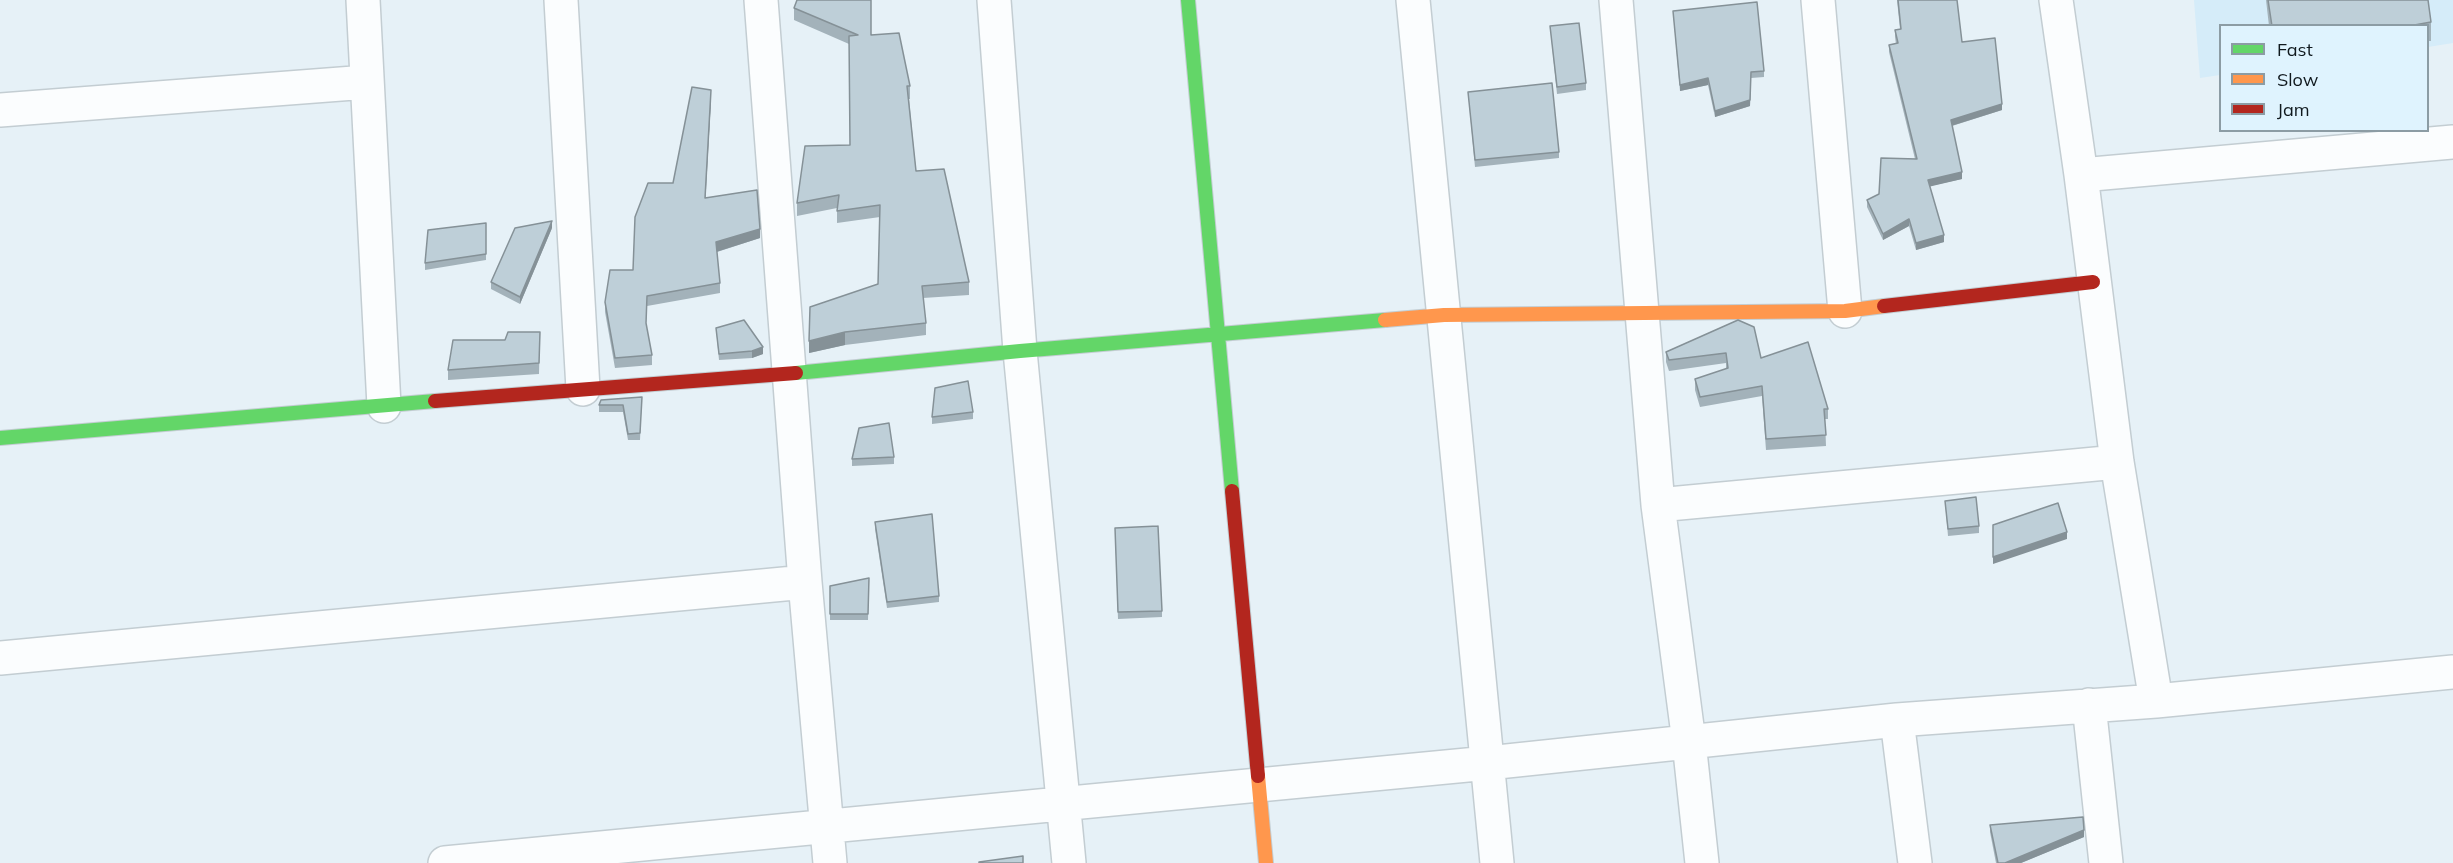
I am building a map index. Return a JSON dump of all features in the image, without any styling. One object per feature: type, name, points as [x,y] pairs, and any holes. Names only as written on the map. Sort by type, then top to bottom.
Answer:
[{"type":"street","points":[[363,0],[384,406]]},
{"type":"street","points":[[561,0],[583,388]]},
{"type":"street","points":[[761,0],[805,582],[830,863]]},
{"type":"street","points":[[994,0],[1020,351],[1069,863]]},
{"type":"street","points":[[1188,0],[1266,863]]},
{"type":"street","points":[[1413,0],[1497,863]]},
{"type":"street","points":[[1616,0],[1658,505],[1689,742],[1702,863]]},
{"type":"street","points":[[1818,0],[1845,311]]},
{"type":"street","points":[[2056,0],[2081,175],[2117,462],[2156,701]]},
{"type":"street","points":[[0,110],[367,82]]},
{"type":"street","points":[[2081,175],[2453,142]]},
{"type":"street","points":[[0,438],[583,388],[789,374],[1020,351],[1444,315],[1845,311],[2093,282]]},
{"type":"street","points":[[1658,505],[2117,462]]},
{"type":"street","points":[[0,658],[805,582]]},
{"type":"street","points":[[445,863],[630,854],[825,826],[1488,764],[1897,720],[2156,701],[2453,672]]},
{"type":"street","points":[[2089,705],[2106,863]]},
{"type":"street","points":[[1897,720],[1915,863]]},
{"type":"shaded area","points":[[2194,0],[2453,0],[2453,43],[2429,47],[2429,24],[2219,24],[2219,75],[2200,78]]},
{"type":"building","points":[[797,0],[871,0],[871,35],[899,33],[910,86],[907,86],[916,171],[944,169],[969,282],[922,286],[926,323],[845,332],[809,341],[810,307],[878,284],[880,205],[837,211],[839,195],[797,203],[805,146],[850,145],[849,36],[858,35],[794,8]]},
{"type":"building","points":[[1898,0],[1957,0],[1962,42],[1995,38],[2002,104],[1951,120],[1962,172],[1928,180],[1944,235],[1916,243],[1909,219],[1883,234],[1867,200],[1879,194],[1881,158],[1917,159],[1889,45],[1898,43],[1895,30],[1901,29]]},
{"type":"building","points":[[2268,0],[2428,0],[2431,22],[2420,24],[2272,24]]},
{"type":"building","points":[[1757,2],[1764,71],[1751,72],[1750,100],[1715,111],[1708,78],[1680,85],[1673,11]]},
{"type":"building","points":[[1579,23],[1586,83],[1557,87],[1550,26]]},
{"type":"building","points":[[1552,83],[1559,152],[1475,160],[1468,92]]},
{"type":"building","points":[[692,87],[711,90],[705,198],[757,190],[760,229],[716,242],[720,283],[647,296],[646,323],[652,355],[615,358],[605,302],[610,270],[633,270],[635,217],[648,183],[673,183]]},
{"type":"building","points":[[552,221],[520,297],[491,282],[515,228]]},
{"type":"building","points":[[486,223],[486,254],[425,263],[428,230]]},
{"type":"building","points":[[744,320],[763,347],[752,351],[719,354],[716,328]]},
{"type":"building","points":[[1738,320],[1754,327],[1761,358],[1808,342],[1828,409],[1824,409],[1826,435],[1766,439],[1762,386],[1700,397],[1695,379],[1728,368],[1726,353],[1669,360],[1666,352]]},
{"type":"building","points":[[508,332],[540,332],[539,363],[448,370],[453,340],[505,340]]},
{"type":"building","points":[[968,381],[973,412],[932,417],[935,388]]},
{"type":"building","points":[[642,397],[640,433],[628,434],[623,405],[599,405],[601,400]]},
{"type":"building","points":[[889,423],[894,457],[852,459],[859,428]]},
{"type":"building","points":[[1976,497],[1979,526],[1948,529],[1945,501]]},
{"type":"building","points":[[2058,503],[2067,532],[1993,557],[1993,525]]},
{"type":"building","points":[[932,514],[939,596],[887,602],[875,522]]},
{"type":"building","points":[[1158,526],[1162,611],[1118,612],[1115,528]]},
{"type":"building","points":[[869,578],[868,614],[830,614],[830,586]]},
{"type":"building","points":[[2083,817],[2084,830],[2005,863],[1998,863],[1990,825]]},
{"type":"building","points":[[1023,856],[1023,863],[979,863],[979,862]]},
{"type":"traffic: fast","points":[[1188,0],[1232,491]]},
{"type":"traffic: fast","points":[[796,373],[1020,351],[1385,320]]},
{"type":"traffic: fast","points":[[0,438],[435,401]]},
{"type":"traffic: slow","points":[[1385,320],[1444,315],[1845,311],[1884,306]]},
{"type":"traffic: slow","points":[[1258,776],[1266,863]]},
{"type":"traffic: jam","points":[[1884,306],[2093,282]]},
{"type":"traffic: jam","points":[[435,401],[796,373]]},
{"type":"traffic: jam","points":[[1232,491],[1258,776]]}]
